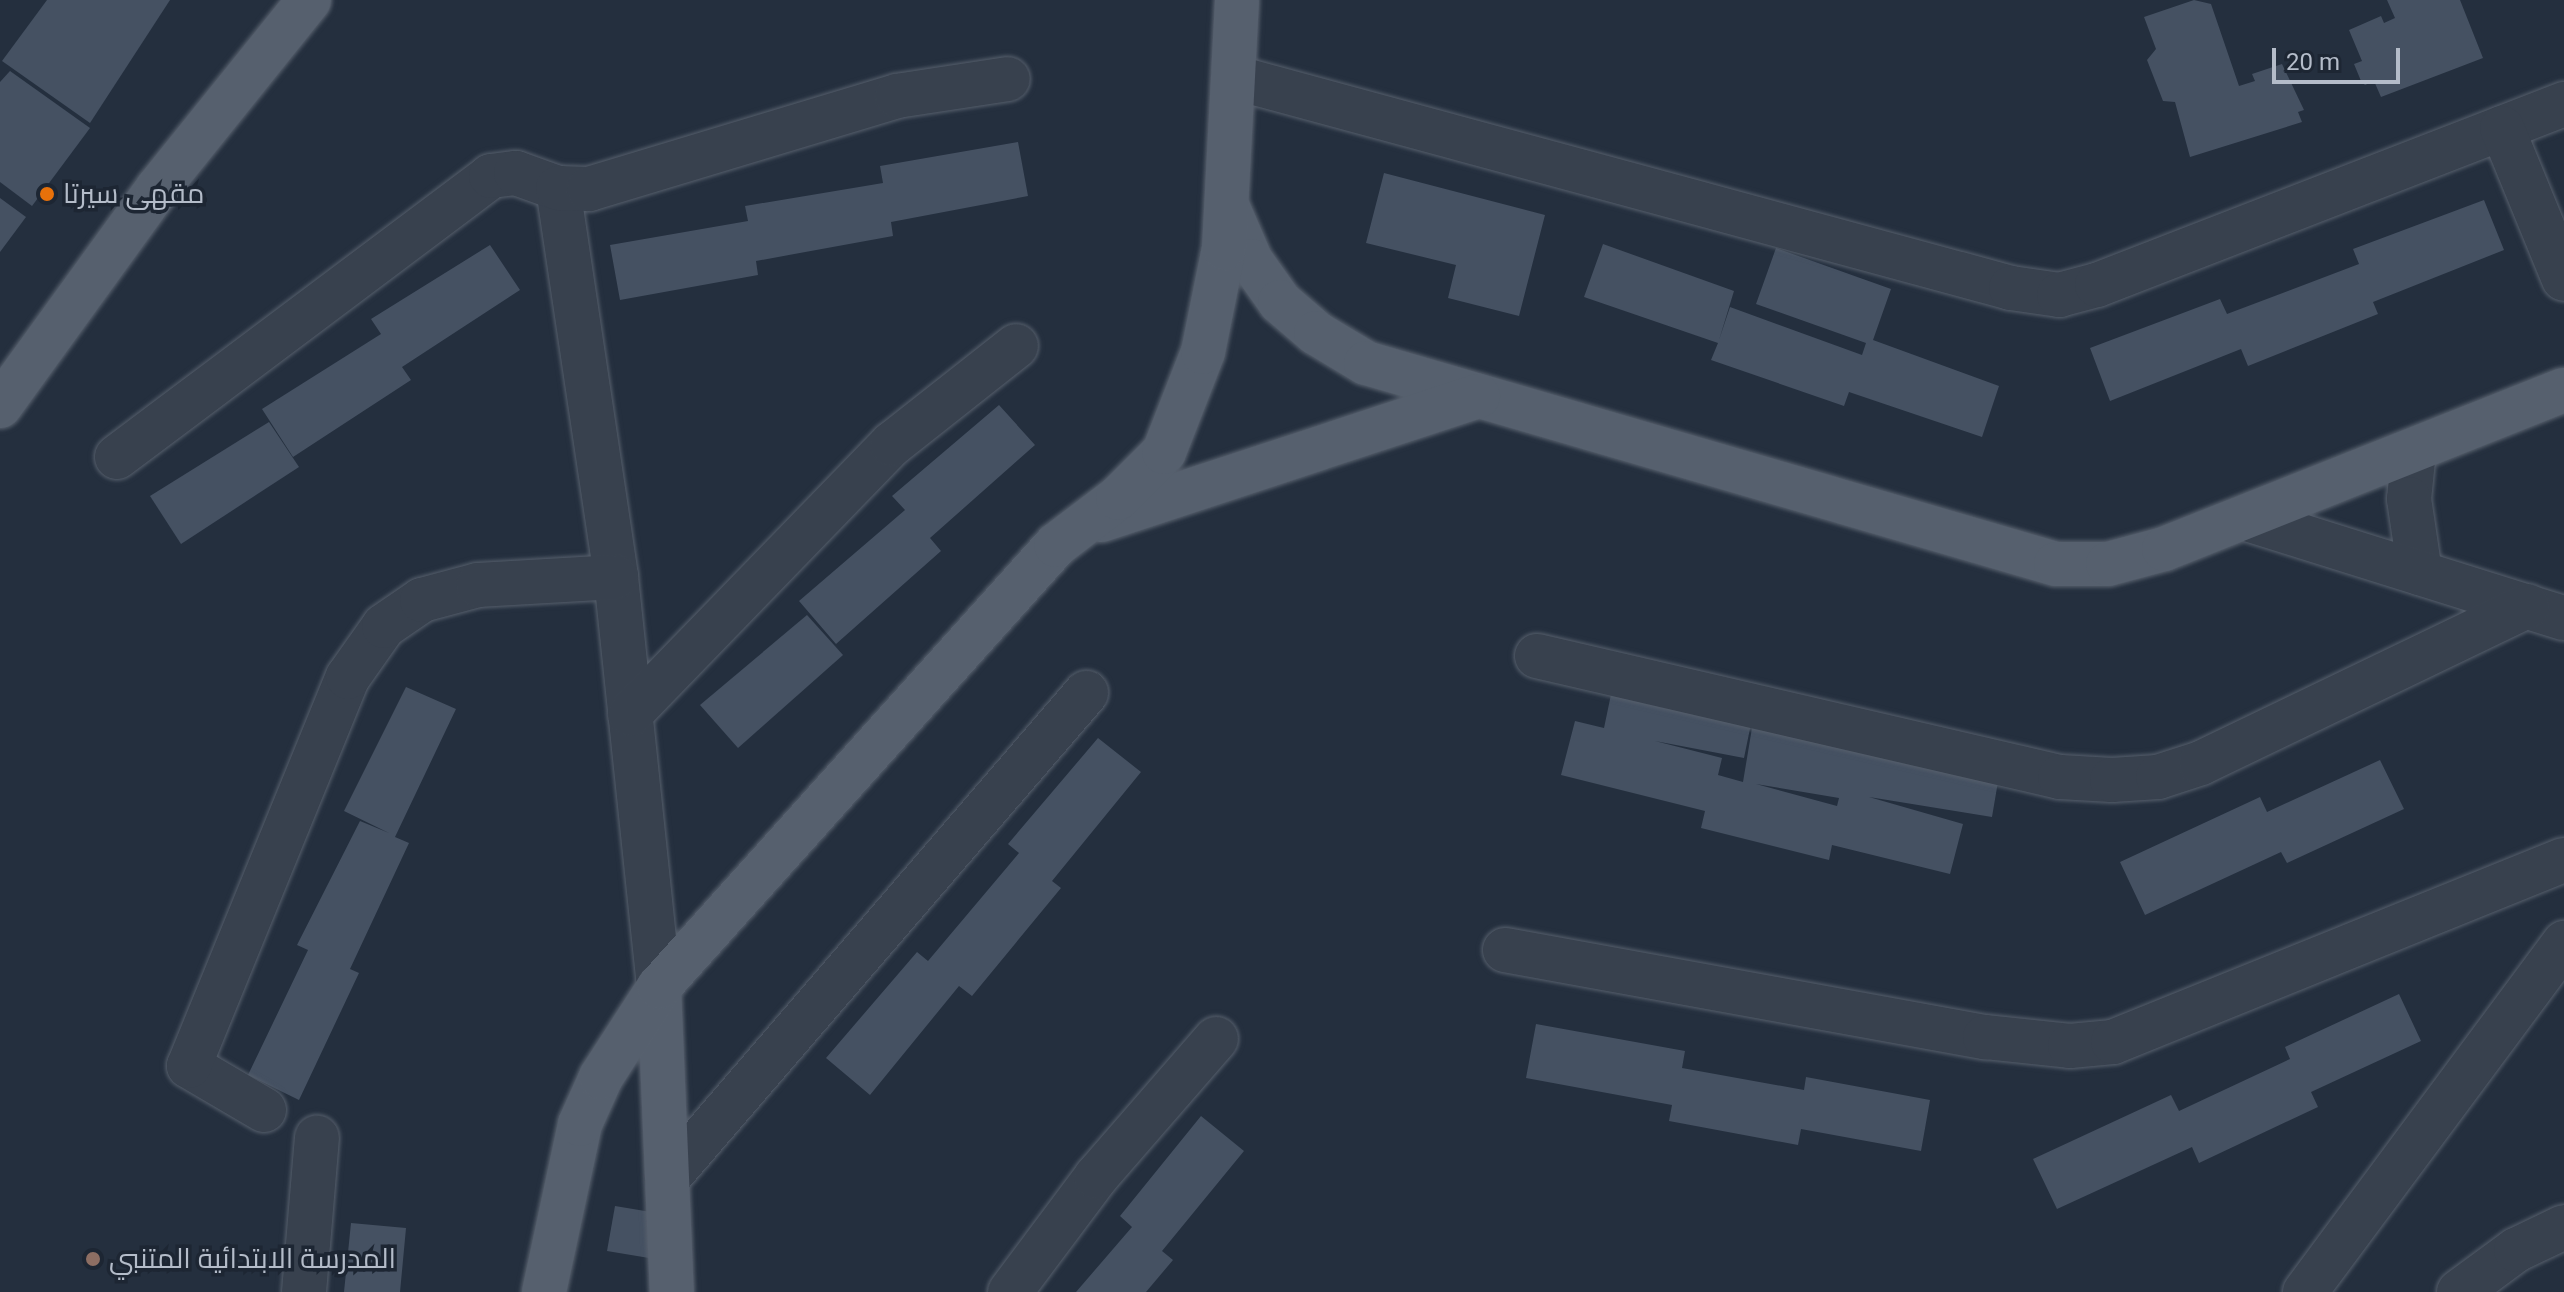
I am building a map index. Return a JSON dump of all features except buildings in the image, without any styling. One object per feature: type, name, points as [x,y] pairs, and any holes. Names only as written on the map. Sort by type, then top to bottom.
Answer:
[{"type":"main road","points":[[0,406],[158,188],[309,0]]},
{"type":"main road","points":[[544,1292],[580,1124],[601,1077],[659,987],[1056,545],[1164,452],[1203,352],[1224,248],[1237,0]]},
{"type":"main road","points":[[1226,204],[1258,271],[1280,302],[1316,333],[1366,363],[2056,564],[2108,564],[2164,549],[2564,390]]},
{"type":"main road","points":[[1079,527],[1478,396]]},
{"type":"main road","points":[[659,987],[672,1292]]},
{"type":"street","points":[[1233,77],[2011,288],[2059,295],[2097,285],[2564,104]]},
{"type":"street","points":[[117,457],[491,176],[516,173],[558,188],[589,189],[897,96],[1008,79]]},
{"type":"street","points":[[2502,128],[2564,279]]},
{"type":"street","points":[[558,188],[616,577],[659,987]]},
{"type":"street","points":[[630,714],[892,444],[1016,346]]},
{"type":"street","points":[[2414,450],[2409,499],[2420,573]]},
{"type":"street","points":[[2244,518],[2546,612]]},
{"type":"street","points":[[264,1110],[189,1066],[348,677],[384,626],[422,600],[478,585],[616,577]]},
{"type":"street","points":[[1537,656],[2060,777],[2112,780],[2158,777],[2201,763],[2546,612]]},
{"type":"street","points":[[667,1179],[1086,693]]},
{"type":"street","points":[[1505,950],[1985,1037],[2070,1046],[2113,1042],[2564,860]]},
{"type":"street","points":[[2305,1292],[2564,943]]},
{"type":"street","points":[[1010,1292],[1096,1177],[1216,1039]]},
{"type":"street","points":[[304,1292],[317,1138]]},
{"type":"street","points":[[2459,1292],[2516,1250],[2564,1227]]},
{"type":"place","name":"مقهى سيرتا","points":[[47,194]]},
{"type":"place","name":"المدرسة الابتدائية المتنبي","points":[[93,1259]]}]
